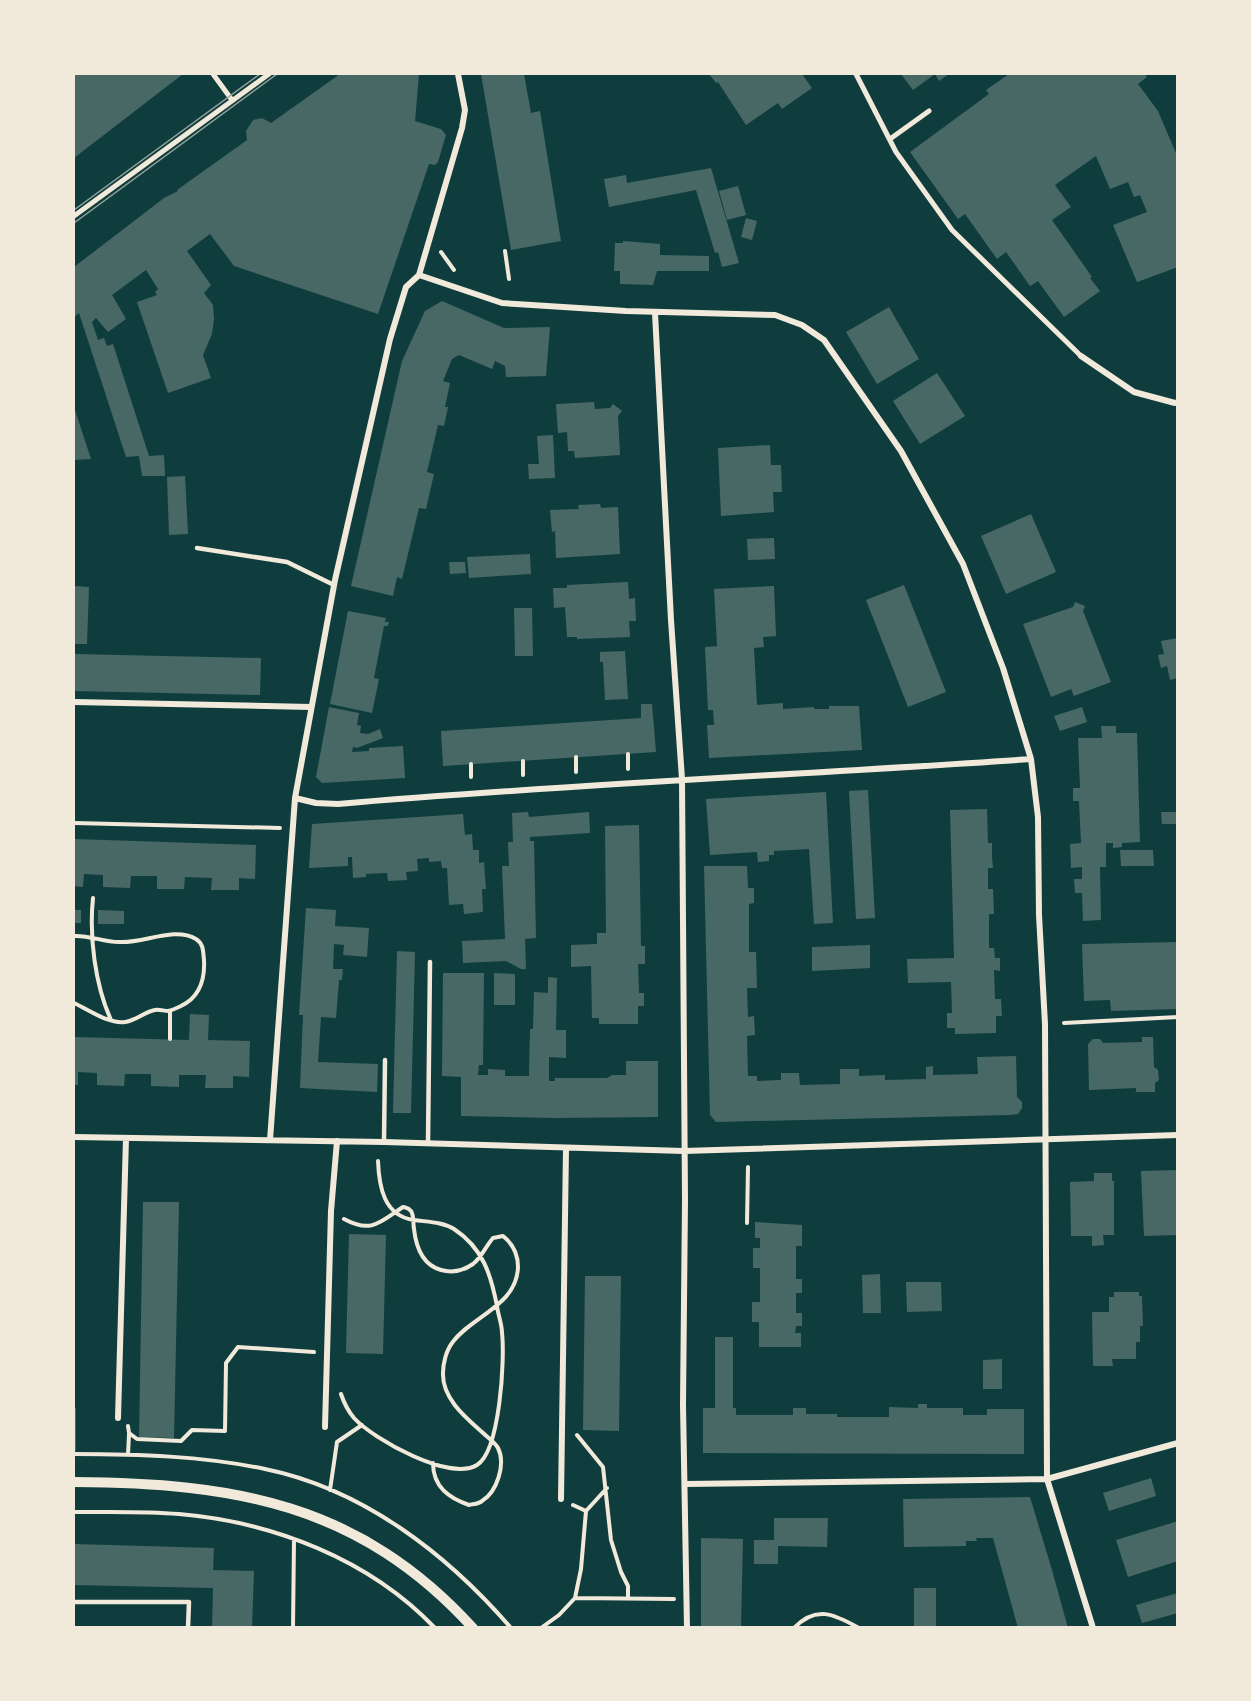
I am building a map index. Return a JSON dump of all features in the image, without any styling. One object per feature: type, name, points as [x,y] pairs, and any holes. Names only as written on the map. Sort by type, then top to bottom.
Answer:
[{"type":"street","points":[[213,74],[232,100]]},
{"type":"street","points":[[74,216],[268,74]]},
{"type":"street","points":[[270,1140],[292,828],[311,707],[334,585],[390,339],[406,286],[419,275],[462,128],[465,110],[458,74]]},
{"type":"street","points":[[856,74],[896,152],[952,230],[1081,356],[1134,392],[1178,402]]},
{"type":"street","points":[[890,139],[929,111]]},
{"type":"street","points":[[419,275],[502,303],[655,312],[775,315],[802,325],[824,340],[901,451],[963,564],[1003,668],[1031,759],[1038,817],[1039,915],[1045,1024],[1047,1479],[1093,1628]]},
{"type":"street","points":[[655,312],[671,620],[682,779],[687,1628]]},
{"type":"street","points":[[74,702],[311,707]]},
{"type":"street","points":[[295,798],[316,803],[339,804],[682,779],[1031,759]]},
{"type":"street","points":[[74,1137],[428,1143],[684,1151],[1178,1135]]},
{"type":"street","points":[[118,1418],[126,1138]]},
{"type":"street","points":[[325,1427],[331,1211],[337,1141]]},
{"type":"street","points":[[561,1499],[566,1148]]},
{"type":"street","points":[[685,1484],[1047,1479],[1178,1443]]},
{"type":"street","points":[[74,1482],[148,1483],[222,1491],[273,1503],[323,1519],[364,1539],[398,1560],[430,1585],[473,1628]]},
{"type":"lane","points":[[197,548],[287,562],[334,585]]},
{"type":"lane","points":[[428,1143],[430,962]]},
{"type":"lane","points":[[384,1142],[385,1060]]},
{"type":"lane","points":[[74,1602],[189,1602],[188,1628]]},
{"type":"path","points":[[505,251],[509,279]]},
{"type":"path","points":[[628,754],[628,769]]},
{"type":"path","points":[[576,757],[576,772]]},
{"type":"path","points":[[523,761],[523,775]]},
{"type":"path","points":[[471,764],[471,777]]},
{"type":"path","points":[[74,823],[292,828]]},
{"type":"path","points":[[93,898],[90,925],[100,988],[112,1021]]},
{"type":"path","points":[[74,936],[118,942],[135,942],[166,935],[183,935],[196,939],[202,946],[204,979],[197,993],[188,1002],[170,1011],[155,1010],[126,1022],[112,1021],[74,1003]]},
{"type":"path","points":[[170,1011],[170,1039]]},
{"type":"path","points":[[1064,1023],[1178,1017]]},
{"type":"path","points":[[339,1388],[345,1405],[362,1425],[384,1441],[450,1469],[464,1469],[478,1465],[486,1455],[492,1441],[499,1406],[502,1333],[492,1280],[473,1245],[452,1228],[434,1222],[413,1220],[395,1212],[384,1201],[378,1161]]},
{"type":"path","points":[[747,1223],[748,1167]]},
{"type":"path","points":[[331,1211],[364,1227],[389,1219],[403,1207],[408,1208],[412,1213],[419,1251],[426,1262],[437,1269],[448,1272],[460,1270],[474,1263],[493,1238],[502,1236],[511,1242],[518,1257],[518,1276],[497,1307],[464,1330],[451,1344],[443,1374],[445,1388],[453,1402],[464,1416],[498,1448],[501,1463],[492,1492],[482,1502],[469,1505],[445,1493],[437,1483],[433,1463]]},
{"type":"path","points":[[129,1433],[137,1439],[181,1441],[192,1430],[225,1431],[226,1363],[238,1347],[326,1352]]},
{"type":"path","points":[[118,1418],[128,1427],[128,1455]]},
{"type":"path","points":[[330,1490],[337,1442],[362,1425]]},
{"type":"path","points":[[573,1430],[603,1467],[610,1540],[627,1586],[628,1599]]},
{"type":"path","points":[[74,1454],[199,1459],[265,1469],[330,1490],[384,1517],[444,1560],[490,1604],[511,1628]]},
{"type":"path","points":[[541,1628],[559,1615],[575,1598],[581,1569],[586,1511],[606,1488]]},
{"type":"path","points":[[74,1512],[180,1514],[241,1524],[294,1539],[315,1546],[371,1576],[404,1600],[435,1628]]},
{"type":"path","points":[[293,1628],[294,1539]]},
{"type":"path","points":[[575,1598],[686,1599]]},
{"type":"path","points":[[794,1628],[806,1616],[820,1613],[840,1617],[859,1628]]},
{"type":"building","points":[[74,74],[183,74],[74,158]]},
{"type":"building","points":[[340,74],[419,74],[415,121],[441,129],[446,135],[438,162],[435,165],[429,164],[378,314],[234,266],[210,234],[187,251],[211,285],[204,293],[213,305],[214,319],[212,334],[203,355],[211,378],[168,393],[137,302],[157,295],[155,292],[158,289],[146,270],[112,295],[126,319],[108,332],[96,318],[92,322],[98,340],[104,338],[107,346],[113,344],[149,456],[164,455],[165,476],[142,476],[139,456],[126,457],[79,313],[75,316],[74,314],[74,267],[164,198],[178,191],[247,140],[246,131],[253,120],[262,118],[271,123]]},
{"type":"building","points":[[481,74],[524,74],[531,113],[540,111],[561,241],[511,250]]},
{"type":"building","points":[[709,74],[802,74],[812,88],[782,109],[778,103],[746,125],[718,82],[716,83]]},
{"type":"building","points":[[901,74],[935,74],[913,90]]},
{"type":"building","points":[[935,74],[949,74],[939,81]]},
{"type":"building","points":[[1009,74],[1145,74],[1147,77],[1138,84],[1158,111],[1178,158],[1178,267],[1137,282],[1113,225],[1147,212],[1140,195],[1134,197],[1128,182],[1110,189],[1096,156],[1055,185],[1071,207],[1052,220],[1100,291],[1064,317],[1038,281],[1030,286],[1006,252],[997,259],[965,214],[958,219],[910,152],[989,94],[986,90]]},
{"type":"building","points":[[711,168],[739,263],[722,267],[718,252],[715,253],[696,190],[609,207],[604,179],[626,175],[627,183]]},
{"type":"building","points":[[738,186],[746,215],[727,220],[719,191]]},
{"type":"building","points":[[746,218],[757,221],[752,240],[741,237]]},
{"type":"building","points":[[623,241],[660,244],[660,255],[709,256],[709,271],[657,271],[653,285],[620,284],[620,271],[614,271],[615,243],[623,243]]},
{"type":"building","points":[[442,301],[504,328],[550,327],[546,376],[506,377],[505,366],[495,361],[492,369],[459,355],[452,359],[443,381],[450,383],[444,426],[438,425],[427,472],[434,474],[426,509],[419,508],[402,579],[397,577],[393,596],[351,586],[402,361],[425,311]]},
{"type":"building","points":[[889,307],[919,359],[877,384],[846,332]]},
{"type":"building","points":[[937,373],[965,416],[920,444],[893,401]]},
{"type":"building","points":[[594,402],[595,409],[610,408],[613,404],[622,411],[618,416],[620,455],[575,458],[574,451],[568,451],[567,432],[558,433],[556,404]]},
{"type":"building","points":[[74,407],[91,459],[74,460]]},
{"type":"building","points":[[553,435],[555,478],[529,479],[528,464],[539,464],[537,436]]},
{"type":"building","points":[[770,445],[771,465],[781,465],[782,492],[773,492],[774,512],[721,516],[718,448]]},
{"type":"building","points":[[185,476],[188,534],[169,535],[167,477]]},
{"type":"building","points":[[600,504],[601,508],[618,507],[620,554],[556,558],[555,531],[552,532],[550,510],[579,509],[578,505]]},
{"type":"building","points":[[1031,514],[1056,572],[1006,594],[981,536]]},
{"type":"building","points":[[774,538],[775,559],[748,560],[747,539]]},
{"type":"building","points":[[530,554],[531,574],[469,578],[467,557]]},
{"type":"building","points":[[449,562],[465,562],[466,573],[450,574]]},
{"type":"building","points":[[628,582],[629,599],[635,598],[636,621],[629,621],[630,637],[577,639],[577,637],[567,637],[565,607],[554,608],[553,588],[567,588],[567,585]]},
{"type":"building","points":[[904,585],[946,692],[908,707],[866,600]]},
{"type":"building","points":[[74,586],[89,587],[87,644],[74,644]]},
{"type":"building","points":[[774,586],[776,636],[763,637],[764,647],[754,648],[757,705],[783,703],[783,709],[814,707],[814,709],[829,709],[829,706],[859,706],[862,750],[709,758],[707,725],[714,725],[713,710],[708,710],[705,647],[717,646],[714,589]]},
{"type":"building","points":[[1075,602],[1085,606],[1083,611],[1111,682],[1074,696],[1071,689],[1051,697],[1023,624],[1073,607]]},
{"type":"building","points":[[514,608],[532,608],[533,656],[515,656]]},
{"type":"building","points":[[348,611],[386,618],[385,622],[389,622],[388,626],[384,626],[374,678],[379,679],[372,713],[330,704]]},
{"type":"building","points":[[1178,638],[1178,678],[1170,680],[1167,666],[1161,668],[1158,655],[1164,654],[1161,641]]},
{"type":"building","points":[[625,651],[628,699],[605,700],[603,662],[600,662],[600,652]]},
{"type":"building","points":[[74,654],[261,658],[260,695],[74,691]]},
{"type":"building","points":[[641,704],[652,704],[656,752],[443,766],[441,731],[641,718]]},
{"type":"building","points":[[329,707],[359,713],[357,725],[361,726],[360,733],[368,734],[380,729],[383,738],[357,748],[353,747],[352,752],[369,751],[369,748],[403,746],[405,778],[322,783],[316,777]]},
{"type":"building","points":[[1082,707],[1087,722],[1060,731],[1054,716]]},
{"type":"building","points":[[1101,726],[1116,726],[1116,733],[1137,733],[1140,842],[1122,843],[1122,847],[1113,848],[1113,843],[1106,843],[1106,867],[1100,867],[1101,920],[1083,921],[1082,893],[1075,893],[1074,879],[1082,879],[1082,867],[1071,868],[1070,844],[1081,843],[1079,801],[1073,801],[1073,788],[1080,788],[1078,738],[1102,738]]},
{"type":"building","points":[[868,790],[875,918],[856,919],[849,791]]},
{"type":"building","points":[[826,792],[833,923],[814,924],[809,849],[774,851],[774,855],[769,855],[769,861],[758,862],[757,852],[710,855],[706,799]]},
{"type":"building","points":[[987,809],[988,843],[992,843],[993,868],[988,868],[988,889],[993,889],[994,914],[989,914],[989,948],[994,948],[995,958],[1000,958],[1000,971],[994,970],[995,999],[1001,999],[1002,1016],[996,1016],[996,1033],[955,1034],[955,1028],[947,1028],[947,1013],[952,1013],[951,982],[908,983],[907,959],[954,958],[950,810]]},
{"type":"building","points":[[528,812],[529,817],[589,812],[590,833],[530,837],[530,841],[534,841],[536,938],[525,939],[526,969],[521,969],[506,961],[463,963],[462,941],[505,939],[502,866],[509,866],[508,842],[513,842],[512,813]]},
{"type":"building","points":[[1161,812],[1178,812],[1178,824],[1162,824]]},
{"type":"building","points":[[463,814],[465,835],[472,834],[473,850],[479,850],[479,863],[484,862],[486,889],[482,889],[483,912],[464,914],[463,904],[449,905],[447,868],[442,868],[441,861],[429,862],[429,858],[417,859],[418,871],[406,872],[407,880],[388,881],[387,873],[366,874],[366,877],[353,878],[352,857],[348,857],[348,866],[309,868],[312,824]]},
{"type":"building","points":[[639,825],[641,946],[645,946],[645,964],[638,964],[639,993],[644,993],[644,1006],[638,1006],[638,1024],[599,1024],[599,1018],[592,1018],[591,966],[571,967],[571,945],[597,944],[597,933],[606,933],[605,826]]},
{"type":"building","points":[[74,839],[256,845],[255,879],[239,878],[239,890],[211,890],[212,878],[185,877],[184,889],[157,889],[157,876],[131,876],[130,888],[103,887],[103,875],[84,874],[83,887],[74,886]]},
{"type":"building","points":[[1120,850],[1153,850],[1154,866],[1121,866]]},
{"type":"building","points":[[704,866],[747,866],[748,888],[754,888],[754,903],[749,904],[749,952],[756,952],[757,988],[747,988],[748,1017],[754,1016],[755,1035],[747,1036],[748,1076],[757,1076],[757,1081],[781,1080],[781,1073],[799,1073],[800,1085],[840,1084],[840,1069],[859,1069],[859,1076],[885,1075],[885,1080],[926,1079],[926,1067],[933,1066],[933,1075],[978,1074],[977,1057],[1016,1056],[1017,1097],[1022,1102],[1022,1108],[1018,1114],[716,1122],[710,1115]]},
{"type":"building","points":[[306,908],[336,910],[335,926],[369,928],[367,957],[343,955],[344,945],[334,944],[333,969],[343,969],[342,980],[339,980],[336,1018],[321,1017],[318,1062],[378,1064],[377,1092],[300,1088],[303,1015],[299,1015]]},
{"type":"building","points":[[74,910],[81,910],[81,923],[74,923]]},
{"type":"building","points":[[98,910],[124,911],[124,924],[98,924]]},
{"type":"building","points":[[1178,942],[1178,1009],[1111,1011],[1110,1000],[1084,1001],[1082,944]]},
{"type":"building","points":[[870,945],[870,968],[812,971],[812,947]]},
{"type":"building","points":[[397,951],[415,952],[411,1113],[393,1113]]},
{"type":"building","points":[[443,973],[484,973],[483,1065],[479,1065],[478,1075],[488,1075],[488,1069],[505,1070],[505,1076],[529,1076],[534,992],[548,993],[548,977],[557,978],[556,1030],[566,1030],[566,1058],[549,1057],[549,1081],[555,1081],[555,1078],[607,1078],[612,1075],[626,1075],[626,1061],[658,1061],[658,1117],[461,1116],[461,1077],[442,1076]]},
{"type":"building","points":[[494,973],[515,974],[515,1005],[494,1005]]},
{"type":"building","points":[[190,1014],[209,1015],[208,1040],[250,1041],[249,1077],[233,1076],[233,1088],[205,1088],[206,1075],[179,1075],[179,1087],[151,1086],[151,1074],[125,1074],[124,1086],[97,1085],[97,1073],[78,1072],[78,1085],[74,1085],[74,1037],[189,1040]]},
{"type":"building","points":[[1142,1037],[1153,1037],[1154,1067],[1158,1070],[1159,1080],[1155,1083],[1155,1092],[1136,1092],[1136,1088],[1089,1090],[1088,1044],[1093,1039],[1100,1039],[1103,1043],[1142,1042]]},
{"type":"building","points":[[1178,1170],[1178,1235],[1144,1236],[1141,1171]]},
{"type":"building","points":[[1094,1173],[1112,1173],[1114,1235],[1103,1235],[1104,1245],[1092,1246],[1092,1236],[1071,1236],[1070,1182],[1094,1181]]},
{"type":"building","points":[[143,1202],[179,1202],[174,1438],[139,1437]]},
{"type":"building","points":[[755,1222],[802,1225],[802,1246],[796,1246],[796,1279],[802,1279],[802,1293],[796,1293],[796,1313],[802,1313],[802,1326],[796,1326],[795,1333],[801,1333],[801,1347],[759,1347],[759,1322],[752,1322],[752,1302],[760,1302],[760,1268],[753,1268],[753,1248],[760,1248],[760,1238],[755,1238]]},
{"type":"building","points":[[349,1234],[386,1235],[383,1354],[346,1353]]},
{"type":"building","points":[[880,1274],[881,1313],[863,1313],[862,1275]]},
{"type":"building","points":[[585,1276],[621,1276],[619,1431],[583,1430]]},
{"type":"building","points":[[906,1282],[941,1282],[942,1311],[907,1312]]},
{"type":"building","points":[[1114,1292],[1139,1292],[1139,1296],[1142,1296],[1143,1326],[1140,1326],[1140,1342],[1136,1342],[1136,1359],[1112,1359],[1113,1366],[1093,1366],[1092,1312],[1109,1312],[1109,1297],[1114,1297]]},
{"type":"building","points":[[715,1337],[733,1337],[733,1408],[736,1408],[736,1415],[793,1415],[793,1408],[806,1408],[806,1414],[837,1414],[837,1417],[889,1417],[889,1407],[918,1408],[918,1404],[927,1404],[927,1408],[963,1408],[963,1415],[987,1415],[987,1409],[1024,1409],[1024,1454],[703,1453],[703,1408],[715,1408]]},
{"type":"building","points":[[1002,1359],[1002,1389],[983,1389],[983,1360]]},
{"type":"building","points":[[74,1408],[76,1408],[76,1451],[74,1450]]},
{"type":"building","points":[[1151,1478],[1156,1496],[1109,1511],[1103,1493]]},
{"type":"building","points":[[1030,1497],[1068,1628],[1018,1628],[993,1538],[976,1538],[977,1541],[966,1541],[966,1546],[904,1547],[903,1499]]},
{"type":"building","points":[[774,1518],[828,1518],[827,1547],[778,1546],[778,1564],[754,1564],[754,1540],[774,1540]]},
{"type":"building","points":[[1178,1521],[1178,1561],[1128,1577],[1116,1540]]},
{"type":"building","points":[[701,1538],[743,1539],[741,1628],[701,1628]]},
{"type":"building","points":[[74,1544],[214,1548],[213,1570],[254,1571],[252,1628],[212,1628],[213,1588],[74,1585]]},
{"type":"building","points":[[914,1588],[936,1588],[936,1628],[914,1628]]},
{"type":"building","points":[[1178,1593],[1178,1613],[1142,1623],[1136,1605]]},
{"type":"tram line","points":[[74,210],[260,74]]},
{"type":"tram line","points":[[74,223],[277,74]]}]
